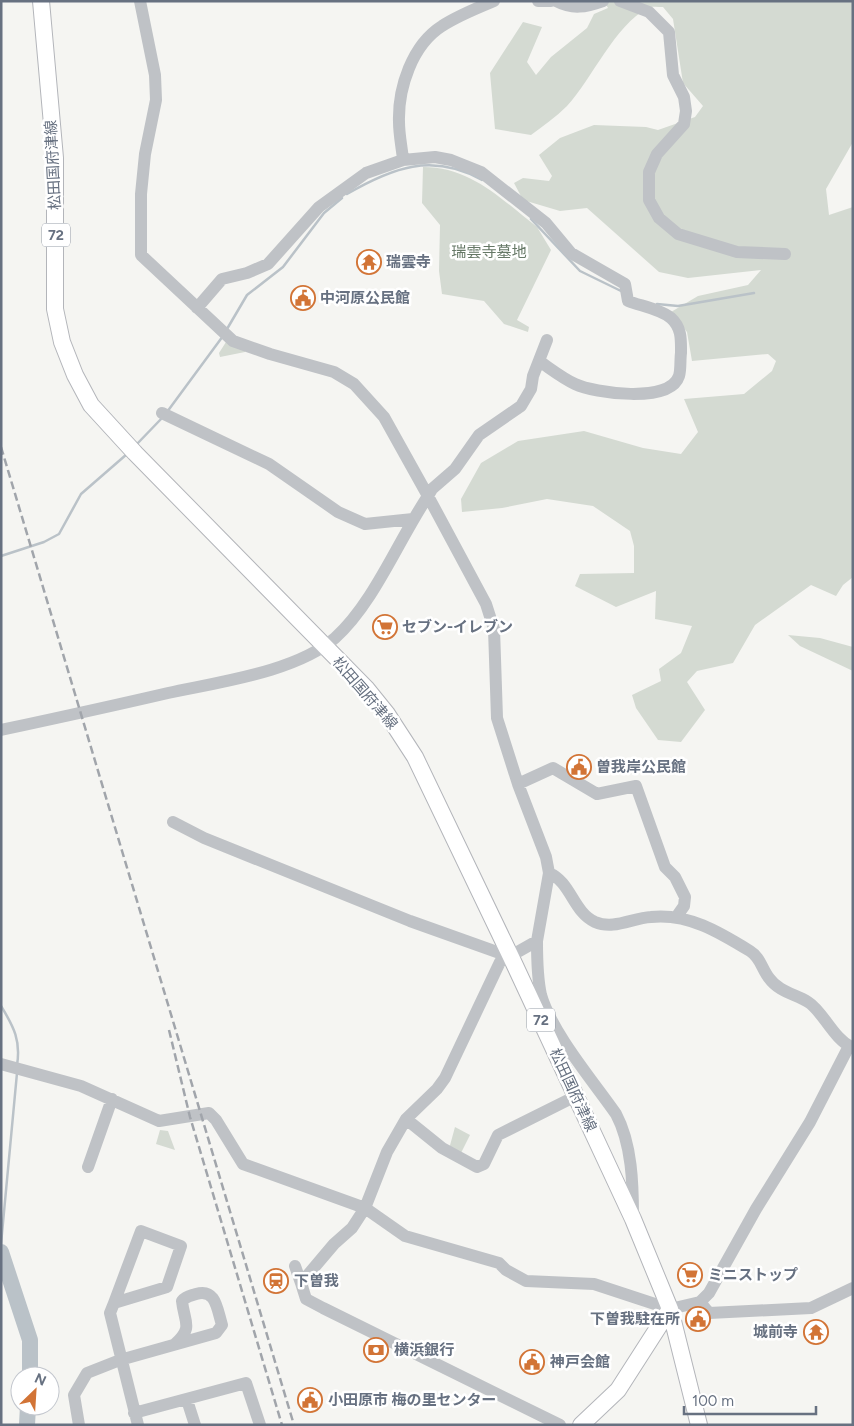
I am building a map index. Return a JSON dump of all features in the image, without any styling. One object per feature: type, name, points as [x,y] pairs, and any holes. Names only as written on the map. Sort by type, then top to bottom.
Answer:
[{"type":"main road","name":"松田国府津線","points":[[41,1],[55,158],[55,309],[62,342],[75,375],[91,404],[132,450],[366,688],[387,714],[415,757],[634,1219],[670,1308],[699,1425]]},
{"type":"main road","points":[[581,1425],[618,1390],[670,1308]]},
{"type":"street","points":[[140,1],[155,75],[156,100],[145,154],[141,194],[141,254],[225,335],[270,354],[334,372],[354,384],[384,417],[486,604],[494,629],[497,718],[518,784],[546,857],[549,873],[537,941],[538,969],[544,1002],[557,1029],[616,1114],[623,1128],[633,1188],[634,1219]]},
{"type":"street","points":[[404,160],[399,121],[404,84],[412,62],[424,44],[442,26],[494,1]]},
{"type":"street","points":[[538,1],[551,1]]},
{"type":"street","points":[[556,1],[574,7],[587,7],[603,1]]},
{"type":"street","points":[[620,1],[649,12],[668,32],[673,75],[684,97],[686,110],[684,124],[657,154],[649,172],[649,200],[658,218],[678,234],[737,252],[786,254]]},
{"type":"street","points":[[197,308],[222,279],[256,270],[268,264],[319,207],[366,172],[404,160],[435,157],[451,160],[481,172],[546,223],[570,253],[625,284],[628,301],[671,318],[682,336],[679,376],[670,387],[644,394],[626,394],[585,388],[575,384],[539,361]]},
{"type":"street","points":[[1,730],[286,665],[334,639],[365,602],[413,518],[432,489],[455,469],[479,436],[521,406],[531,389],[547,340]]},
{"type":"street","points":[[165,415],[269,464],[338,512],[365,524],[413,518]]},
{"type":"street","points":[[518,784],[553,768],[597,794],[636,786],[665,867],[676,877],[685,897],[684,906],[677,916]]},
{"type":"street","points":[[173,822],[204,838],[410,922],[511,957]]},
{"type":"street","points":[[12,1067],[81,1086],[158,1120],[209,1113],[216,1120],[243,1164],[365,1208],[406,1236],[499,1263],[506,1270],[526,1281],[594,1284],[670,1308],[700,1302],[709,1293],[756,1209],[810,1122],[851,1047],[830,1029],[809,1002],[784,992],[769,979],[761,962],[752,952],[701,924],[677,916],[651,917],[614,926],[596,922],[580,910],[560,880],[549,873]]},
{"type":"street","points":[[301,1283],[334,1244],[352,1228],[365,1208],[386,1152],[406,1119],[437,1089],[445,1078],[500,962],[537,941]]},
{"type":"street","points":[[406,1119],[442,1148],[477,1167],[484,1164],[498,1135],[576,1096]]},
{"type":"street","points":[[88,1167],[112,1099]]},
{"type":"street","points":[[114,1303],[166,1288],[181,1246],[141,1230],[110,1313],[136,1419],[187,1400],[246,1383],[260,1425]]},
{"type":"street","points":[[295,1266],[306,1299],[326,1316],[560,1425]]},
{"type":"street","points":[[700,1302],[709,1313],[811,1308],[853,1288]]},
{"type":"street","points":[[79,1425],[74,1395],[79,1383],[87,1373],[120,1360],[216,1334],[222,1324],[214,1298],[210,1294],[204,1292],[185,1297],[182,1301],[188,1325],[183,1338],[175,1344]]},
{"type":"street","points":[[187,1400],[195,1425]]},
{"type":"green space","points":[[604,1],[853,1],[853,142],[826,189],[829,215],[853,207],[853,577],[843,585],[836,596],[811,585],[755,625],[733,663],[697,671],[687,682],[705,710],[681,742],[658,740],[636,708],[632,695],[661,681],[659,669],[681,653],[692,626],[655,619],[656,591],[616,607],[575,586],[580,574],[634,573],[634,546],[630,531],[593,506],[547,499],[502,508],[462,512],[461,499],[481,463],[518,441],[584,431],[643,448],[681,454],[698,432],[684,399],[744,394],[772,371],[776,361],[768,354],[692,361],[687,332],[671,312],[698,296],[748,285],[761,270],[688,278],[659,272],[587,208],[560,211],[523,200],[514,183],[523,178],[549,181],[552,176],[539,155],[560,138],[594,125],[646,127],[658,130],[695,117],[703,106],[683,83],[673,19],[663,7],[651,7],[636,16],[614,39],[576,95],[567,106],[549,121],[531,135],[495,129],[490,73],[523,22],[542,27],[527,62],[536,75],[551,57],[587,28],[594,14],[608,8]]},
{"type":"green space","name":"瑞雲寺墓地","points":[[423,167],[440,168],[456,172],[471,179],[498,196],[537,227],[551,250],[517,320],[529,327],[528,332],[504,324],[484,301],[442,294],[439,271],[440,225],[422,203]]},
{"type":"green space","points":[[226,342],[246,348],[245,352],[220,357],[219,353]]},
{"type":"green space","points":[[788,635],[820,638],[853,647],[853,671],[800,646]]},
{"type":"green space","points":[[455,1127],[470,1135],[460,1155],[449,1149]]},
{"type":"green space","points":[[160,1130],[168,1131],[175,1150],[156,1144]]},
{"type":"waterway","points":[[347,194],[396,171],[429,165],[464,171],[482,180]]},
{"type":"waterway","points":[[227,329],[247,295],[283,267],[324,213],[342,198]]},
{"type":"waterway","points":[[531,219],[580,271],[621,291]]},
{"type":"waterway","points":[[657,304],[678,306],[754,293]]},
{"type":"waterway","points":[[167,412],[223,336]]},
{"type":"waterway","points":[[136,445],[162,418]]},
{"type":"waterway","points":[[1,556],[44,542],[59,534],[81,494],[127,454]]},
{"type":"waterway","points":[[1,1006],[10,1021],[17,1041],[17,1065]]},
{"type":"waterway","points":[[1,1244],[17,1073]]},
{"type":"waterway","points":[[1,1252],[30,1340],[30,1366]]},
{"type":"waterway","points":[[27,1416],[27,1425]]},
{"type":"railway","points":[[1,447],[294,1425]]},
{"type":"railway","points":[[169,1030],[190,1117],[282,1425]]},
{"type":"place","name":"瑞雲寺","points":[[369,262]]},
{"type":"place","name":"中河原公民館","points":[[303,298]]},
{"type":"place","name":"セブン-イレブン","points":[[385,627]]},
{"type":"place","name":"曽我岸公民館","points":[[579,767]]},
{"type":"place","name":"ミニストップ","points":[[690,1275]]},
{"type":"place","name":"下曽我","points":[[276,1281]]},
{"type":"place","name":"下曽我駐在所","points":[[698,1319]]},
{"type":"place","name":"城前寺","points":[[816,1332]]},
{"type":"place","name":"横浜銀行","points":[[376,1350]]},
{"type":"place","name":"神戸会館","points":[[532,1362]]},
{"type":"place","name":"小田原市 梅の里センター","points":[[310,1400]]}]
